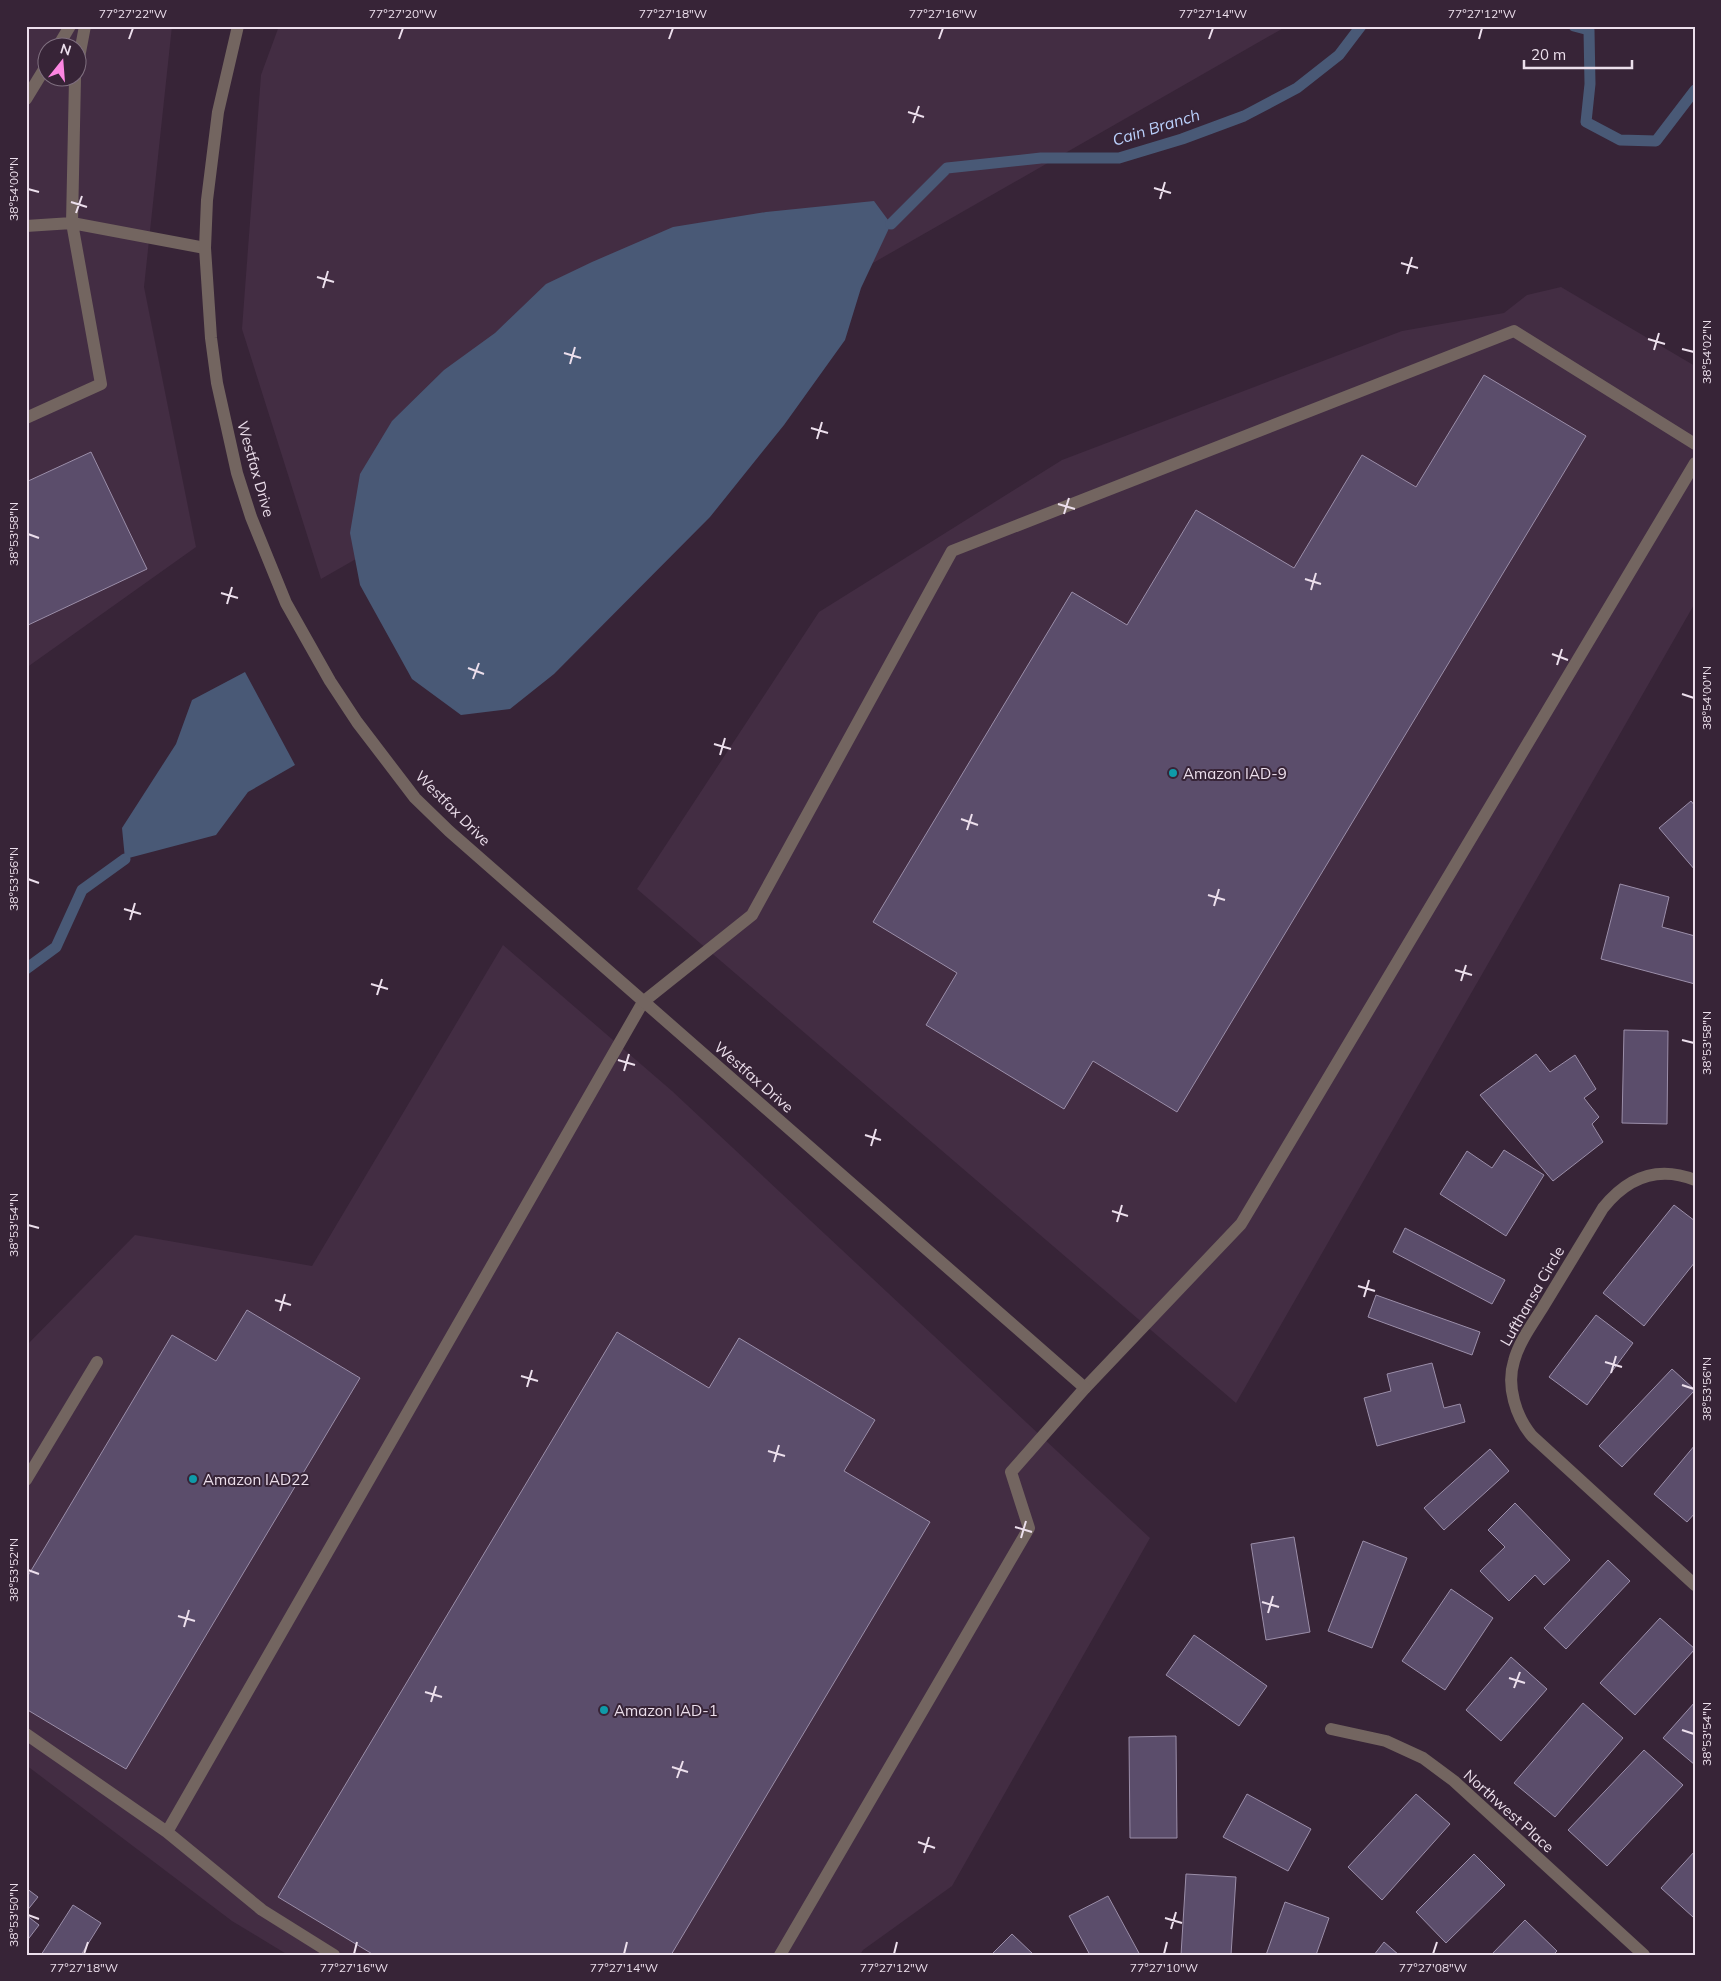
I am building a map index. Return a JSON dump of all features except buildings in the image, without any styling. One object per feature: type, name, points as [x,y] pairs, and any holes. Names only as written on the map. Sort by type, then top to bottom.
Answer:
[{"type":"street","points":[[63,38],[70,26]]},
{"type":"street","name":"Westfax Drive","points":[[238,26],[218,112],[207,200],[205,248],[211,338],[217,383],[237,473],[251,517],[286,603],[330,681],[356,722],[415,798],[450,831],[1085,1388]]},
{"type":"street","points":[[26,99],[38,80]]},
{"type":"street","points":[[26,418],[101,384],[72,223],[75,88]]},
{"type":"street","points":[[26,226],[72,223],[205,248]]},
{"type":"street","points":[[167,1832],[643,1002],[752,915],[952,551],[1514,331],[1695,444]]},
{"type":"street","points":[[780,1955],[1029,1528],[1011,1472],[1085,1388],[1241,1224],[1695,463]]},
{"type":"street","name":"Lufthansa Circle","points":[[1695,1180],[1669,1174],[1646,1176],[1628,1183],[1615,1193],[1603,1208],[1527,1334],[1514,1360],[1511,1374],[1514,1403],[1524,1426],[1532,1436],[1695,1585]]},
{"type":"street","points":[[26,1480],[97,1362]]},
{"type":"street","name":"Northwest Place","points":[[1331,1729],[1386,1741],[1423,1758],[1454,1782],[1644,1955]]},
{"type":"street","points":[[26,1734],[167,1832],[262,1910],[334,1955]]},
{"type":"shaded area","points":[[26,26],[172,26],[144,287],[196,547],[26,668]]},
{"type":"shaded area","points":[[279,26],[1287,26],[321,579],[242,329],[261,75]]},
{"type":"shaded area","points":[[1561,287],[1695,366],[1695,603],[1236,1403],[637,889],[819,612],[1062,460],[1402,331],[1504,313],[1527,295]]},
{"type":"shaded area","points":[[503,945],[672,1091],[1150,1538],[952,1886],[863,1950],[860,1955],[288,1955],[232,1921],[26,1765],[26,1346],[135,1235],[312,1266]]},
{"type":"water","points":[[874,201],[891,224],[861,288],[845,340],[784,425],[710,517],[554,674],[510,709],[461,715],[412,679],[360,585],[350,533],[360,474],[392,421],[444,370],[495,333],[546,284],[592,262],[673,227],[766,212]]},
{"type":"water","points":[[245,672],[295,765],[248,792],[216,835],[125,859],[122,828],[176,744],[192,700]]},
{"type":"waterway","name":"Cain Branch","points":[[891,224],[947,168],[1041,158],[1119,158],[1182,139],[1244,116],[1297,88],[1339,55],[1361,26]]},
{"type":"waterway","name":"Cain Branch","points":[[1574,26],[1589,30],[1590,84],[1586,122],[1620,140],[1656,141],[1695,90]]},
{"type":"waterway","name":"Cain Branch","points":[[26,969],[56,947],[82,890],[125,859]]},
{"type":"place","name":"Amazon IAD-9","points":[[1173,773]]},
{"type":"place","name":"Amazon IAD22","points":[[193,1479]]},
{"type":"place","name":"Amazon IAD-1","points":[[604,1710]]}]
